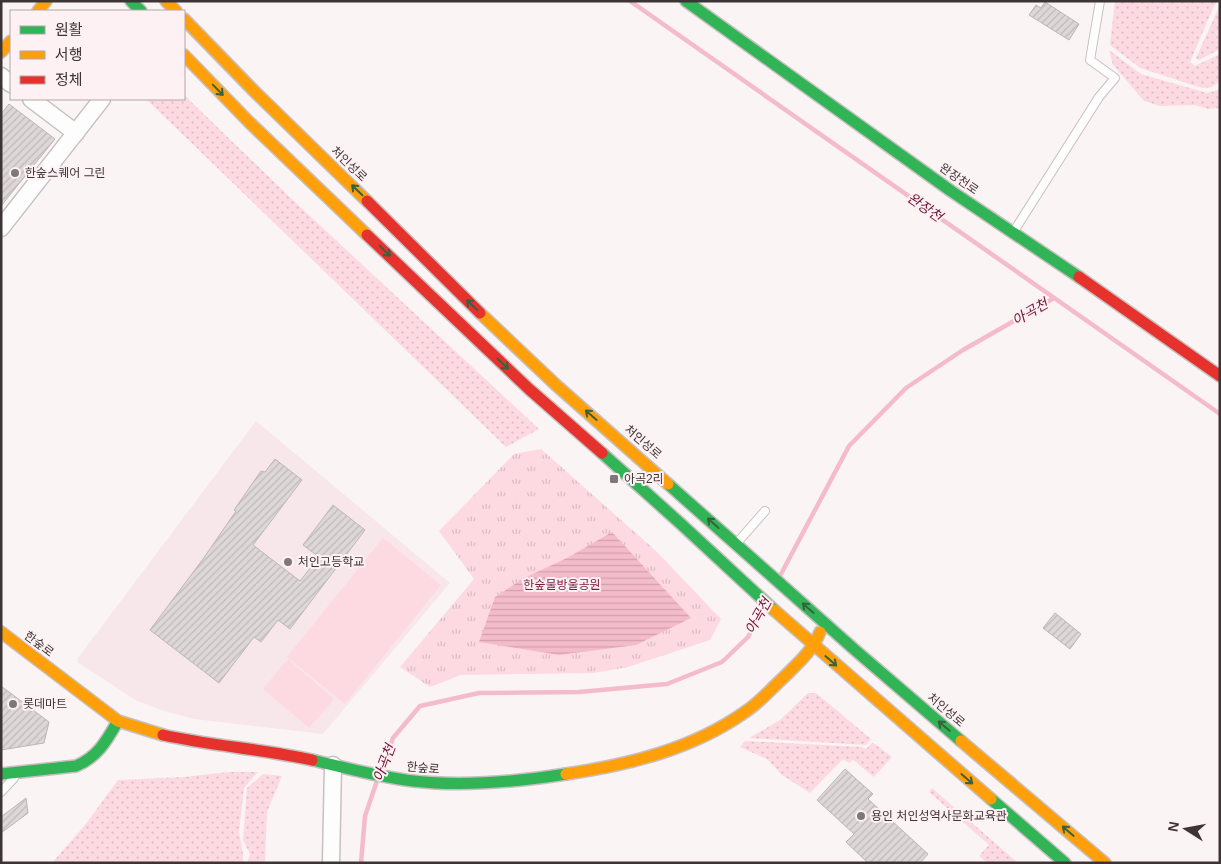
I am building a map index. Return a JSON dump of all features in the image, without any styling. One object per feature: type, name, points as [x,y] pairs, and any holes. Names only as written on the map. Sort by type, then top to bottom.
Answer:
[{"type":"main road","points":[[131,1],[140,10]]},
{"type":"main road","points":[[166,1],[175,10]]},
{"type":"main road","name":"완장천로","points":[[686,1],[951,191],[1220,376]]},
{"type":"main road","name":"처인성로","points":[[185,20],[254,91],[460,294],[556,384],[793,596],[1105,863]]},
{"type":"main road","points":[[1,52],[10,42]]},
{"type":"main road","points":[[185,56],[250,122],[529,389],[681,524],[781,618],[1064,863]]},
{"type":"main road","name":"한숲로","points":[[1,632],[118,721],[138,728],[177,739],[254,749],[392,778],[453,784],[499,782],[587,771],[646,758],[711,733],[744,713],[762,699],[814,646],[824,622]]},
{"type":"main road","points":[[1,774],[76,766],[89,761],[101,749],[118,721]]},
{"type":"street","points":[[32,100],[76,133]]},
{"type":"street","points":[[1,228],[101,100]]},
{"type":"street","points":[[331,863],[333,765]]},
{"type":"lane","points":[[1013,232],[1099,97],[1115,78],[1090,60],[1100,1]]},
{"type":"lane","points":[[736,544],[765,511]]},
{"type":"lane","points":[[1,792],[21,771]]},
{"type":"shaded area","name":"처인고등학교","points":[[256,421],[450,583],[323,734],[194,719],[164,711],[137,701],[77,662],[78,658]]},
{"type":"shaded area","points":[[612,532],[691,618],[636,645],[559,655],[479,642],[495,597],[524,578],[567,558]]},
{"type":"green space","points":[[1115,1],[1218,1],[1214,6],[1190,62],[1195,66],[1220,54],[1220,81],[1212,87],[1202,88],[1140,68],[1110,45]]},
{"type":"green space","points":[[1220,5],[1220,49],[1199,60],[1196,58]]},
{"type":"green space","points":[[1109,50],[1141,74],[1207,93],[1218,90],[1220,87],[1220,108],[1209,109],[1194,105],[1160,106],[1144,101],[1113,65]]},
{"type":"green space","points":[[185,96],[297,204],[539,429],[506,447],[147,100],[185,100]]},
{"type":"green space","name":"한숲물방울공원","points":[[541,449],[656,551],[721,619],[710,640],[628,667],[594,673],[461,675],[430,687],[400,667],[474,579],[439,531],[514,454]]},
{"type":"green space","points":[[383,538],[441,585],[345,704],[287,657]]},
{"type":"green space","points":[[288,659],[334,699],[309,728],[263,689]]},
{"type":"green space","points":[[808,693],[816,693],[871,739],[866,745],[749,738],[780,720]]},
{"type":"green space","points":[[745,741],[862,747],[866,749],[872,743],[892,757],[874,777],[853,760],[849,763],[843,759],[810,793],[782,775],[767,759],[740,747]]},
{"type":"green space","points":[[228,772],[258,772],[244,788],[239,832],[243,863],[52,863],[85,825],[118,780],[184,777]]},
{"type":"green space","points":[[263,774],[282,776],[267,812],[265,863],[247,863],[250,854],[243,840],[247,788]]},
{"type":"green space","points":[[932,788],[1018,863],[987,863],[979,856],[989,845],[929,792]]},
{"type":"building","points":[[1045,2],[1079,24],[1069,40],[1029,15],[1036,5],[1041,8]]},
{"type":"building","name":"한숲스퀘어 그린","points":[[9,104],[55,139],[1,206],[1,114]]},
{"type":"building","points":[[275,459],[302,480],[253,545],[300,581],[319,557],[303,545],[333,505],[365,530],[290,629],[278,620],[261,642],[254,637],[219,683],[150,630],[203,559],[261,471],[265,472]]},
{"type":"building","points":[[1055,613],[1081,634],[1070,649],[1043,628]]},
{"type":"building","name":"롯데마트","points":[[1,686],[49,722],[44,743],[1,750]]},
{"type":"building","name":"용인 처인성역사문화교육관","points":[[845,769],[873,794],[868,799],[928,854],[920,863],[868,863],[846,842],[854,834],[817,800]]},
{"type":"building","points":[[26,798],[28,813],[1,833],[1,817]]},
{"type":"waterway","name":"완장천","points":[[630,1],[1220,414]]},
{"type":"waterway","name":"아곡천","points":[[781,574],[849,446],[906,388],[963,350],[1054,298]]},
{"type":"waterway","name":"아곡천","points":[[382,769],[393,738],[420,706],[479,693],[579,692],[667,684],[722,662],[748,637],[762,610]]},
{"type":"waterway","name":"아곡천","points":[[361,863],[365,816],[377,781]]},
{"type":"traffic: fast","points":[[131,1],[140,10]]},
{"type":"traffic: fast","points":[[686,1],[951,191],[1079,277]]},
{"type":"traffic: fast","points":[[602,453],[774,610]]},
{"type":"traffic: fast","points":[[668,484],[961,741]]},
{"type":"traffic: fast","points":[[1,774],[76,766],[96,753],[118,721]]},
{"type":"traffic: fast","points":[[312,760],[388,777],[432,783],[490,783],[566,774]]},
{"type":"traffic: fast","points":[[991,799],[1065,863]]},
{"type":"traffic: slow","points":[[39,10],[46,1]]},
{"type":"traffic: slow","points":[[166,1],[175,10]]},
{"type":"traffic: slow","points":[[185,20],[254,91],[367,201]]},
{"type":"traffic: slow","points":[[1,52],[10,42]]},
{"type":"traffic: slow","points":[[185,56],[249,122],[367,235]]},
{"type":"traffic: slow","points":[[480,313],[556,385],[668,484]]},
{"type":"traffic: slow","points":[[774,610],[991,799]]},
{"type":"traffic: slow","points":[[1,632],[118,721],[163,735]]},
{"type":"traffic: slow","points":[[566,774],[613,766],[659,754],[682,746],[725,725],[755,705],[793,668],[808,652],[820,632]]},
{"type":"traffic: slow","points":[[961,741],[1105,863]]},
{"type":"traffic: jam","points":[[367,201],[480,313]]},
{"type":"traffic: jam","points":[[367,235],[529,389],[602,453]]},
{"type":"traffic: jam","points":[[1079,277],[1220,376]]},
{"type":"traffic: jam","points":[[163,735],[312,760]]},
{"type":"place","name":"한숲스퀘어 그린","points":[[15,173]]},
{"type":"place","name":"아곡2리","points":[[614,479]]},
{"type":"place","name":"처인고등학교","points":[[288,562]]},
{"type":"place","name":"롯데마트","points":[[13,704]]},
{"type":"place","name":"용인 처인성역사문화교육관","points":[[861,816]]}]
